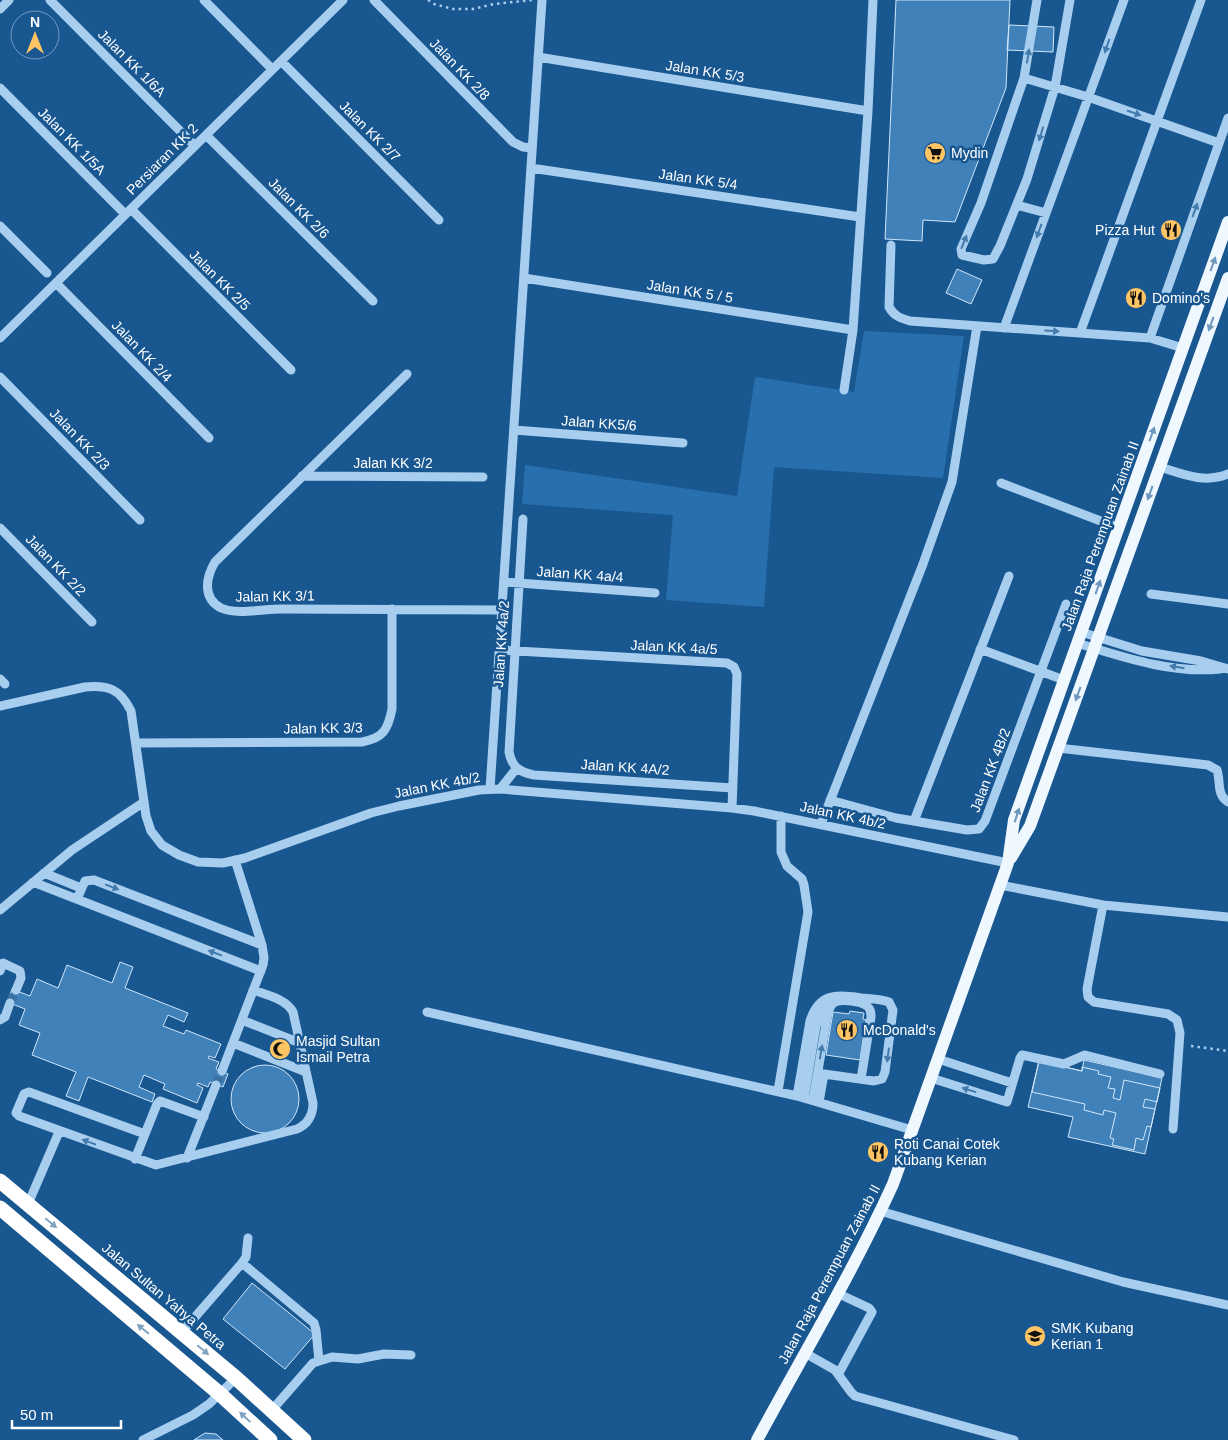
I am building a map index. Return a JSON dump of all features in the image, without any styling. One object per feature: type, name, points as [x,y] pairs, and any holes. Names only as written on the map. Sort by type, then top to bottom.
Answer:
[{"type":"highway","name":"Jalan Sultan Yahya Petra","points":[[0,1181],[236,1378],[304,1440]]},
{"type":"highway","points":[[0,1208],[220,1394],[270,1440]]},
{"type":"main road","name":"Jalan Raja Perempuan Zainab II","points":[[1008,863],[1014,820],[1228,222]]},
{"type":"main road","name":"Jalan Raja Perempuan Zainab II","points":[[757,1440],[837,1293],[893,1184],[1008,863],[1030,826],[1228,278]]},
{"type":"street","points":[[0,9],[9,0]]},
{"type":"street","name":"Jalan KK 1/6A","points":[[50,0],[195,146]]},
{"type":"street","points":[[204,0],[272,70]]},
{"type":"street","name":"Persiaran KK 2","points":[[0,338],[343,0]]},
{"type":"street","name":"Jalan KK 2/8","points":[[374,0],[513,142],[522,147],[532,148]]},
{"type":"street","points":[[490,789],[542,0]]},
{"type":"street","points":[[844,390],[853,330],[868,111],[873,0]]},
{"type":"street","points":[[1036,0],[1024,78],[981,203],[961,249],[962,256],[984,260],[993,259],[1000,246],[1027,179],[1055,88],[1070,0]]},
{"type":"street","points":[[1004,328],[1124,0]]},
{"type":"street","points":[[1080,333],[1200,0]]},
{"type":"street","name":"Jalan KK 5/3","points":[[538,58],[868,111]]},
{"type":"street","name":"Jalan KK 2/7","points":[[281,61],[439,220]]},
{"type":"street","points":[[1024,78],[1088,97],[1219,143]]},
{"type":"street","name":"Jalan KK 1/5A","points":[[0,88],[128,212]]},
{"type":"street","points":[[1150,338],[1228,118]]},
{"type":"street","name":"Jalan KK 2/6","points":[[206,134],[373,301]]},
{"type":"street","name":"Jalan KK 5/4","points":[[531,168],[860,217]]},
{"type":"street","points":[[1017,205],[1046,213]]},
{"type":"street","name":"Jalan KK 2/5","points":[[128,212],[290,370]]},
{"type":"street","points":[[0,226],[47,273]]},
{"type":"street","points":[[891,245],[889,307],[892,313],[900,318],[910,321],[1150,338],[1183,348]]},
{"type":"street","name":"Jalan KK 5 / 5","points":[[524,278],[853,330]]},
{"type":"street","name":"Jalan KK 2/4","points":[[56,283],[209,438]]},
{"type":"street","points":[[821,824],[923,564],[955,471],[977,326]]},
{"type":"street","name":"Jalan KK 3/1","points":[[407,374],[215,562],[209,572],[207,584],[209,595],[214,603],[223,609],[234,611],[273,609],[502,610]]},
{"type":"street","name":"Jalan KK 2/3","points":[[1,381],[140,520]]},
{"type":"street","name":"Jalan KK5/6","points":[[514,430],[683,443]]},
{"type":"street","points":[[1160,467],[1191,477],[1207,479],[1228,474]]},
{"type":"street","name":"Jalan KK 3/2","points":[[302,476],[483,477]]},
{"type":"street","points":[[1001,483],[1119,528]]},
{"type":"street","name":"Jalan KK 4a/2","points":[[516,769],[510,760],[509,752],[522,519]]},
{"type":"street","name":"Jalan KK 2/2","points":[[0,528],[92,622]]},
{"type":"street","points":[[914,821],[1009,576]]},
{"type":"street","name":"Jalan KK 4a/4","points":[[504,582],[655,593]]},
{"type":"street","points":[[1151,594],[1228,604]]},
{"type":"street","name":"Jalan KK 4B/2","points":[[830,800],[896,818],[967,830],[979,829],[983,826],[1066,604]]},
{"type":"street","name":"Jalan KK 3/3","points":[[136,743],[362,742],[374,740],[383,733],[390,722],[392,710],[392,609]]},
{"type":"street","points":[[1079,638],[1096,643],[1201,661],[1227,668]]},
{"type":"street","name":"Jalan KK 4a/5","points":[[499,650],[731,665],[734,667],[737,674],[732,808]]},
{"type":"street","points":[[980,650],[1064,680]]},
{"type":"street","name":"Jalan KK 4b/2","points":[[0,706],[85,687],[99,686],[114,689],[124,698],[131,711],[146,816],[151,831],[162,845],[179,855],[198,862],[222,863],[245,858],[371,813],[399,806],[490,789],[500,789],[732,808],[821,824],[1008,863]]},
{"type":"street","points":[[1058,748],[1208,765],[1217,770],[1219,791],[1228,802]]},
{"type":"street","points":[[500,789],[516,769]]},
{"type":"street","name":"Jalan KK 4A/2","points":[[516,769],[534,775],[733,788]]},
{"type":"street","points":[[0,910],[72,850],[144,802]]},
{"type":"street","points":[[778,1091],[808,912],[802,879],[788,866],[781,852],[780,816]]},
{"type":"street","points":[[222,1071],[261,971],[264,958],[262,945],[235,860]]},
{"type":"street","points":[[44,873],[81,888]]},
{"type":"street","points":[[77,899],[85,881],[94,880],[262,945]]},
{"type":"street","points":[[34,882],[261,971]]},
{"type":"street","points":[[1000,885],[1103,905],[1228,917]]},
{"type":"street","points":[[1103,905],[1087,989],[1088,997],[1094,1002],[1168,1014],[1177,1020],[1180,1026],[1173,1129]]},
{"type":"street","points":[[1,964],[18,970],[21,973],[16,990]]},
{"type":"street","points":[[145,1134],[29,1092],[24,1094],[17,1111],[17,1116],[156,1165],[302,1127],[310,1119],[313,1109],[293,1012],[284,1002],[253,990]]},
{"type":"street","points":[[808,1099],[813,1072],[810,1021],[813,1012],[832,996],[842,995],[889,1002],[893,1010],[884,1076],[878,1081],[813,1072]]},
{"type":"street","points":[[808,1099],[828,1012],[834,1003],[844,1001],[862,1004],[870,1010],[871,1017],[861,1079]]},
{"type":"street","points":[[0,1020],[5,1017],[10,1003]]},
{"type":"street","points":[[427,1012],[778,1091],[912,1130]]},
{"type":"street","points":[[242,1020],[300,1042]]},
{"type":"street","points":[[233,1042],[306,1072]]},
{"type":"street","points":[[931,1078],[1007,1102],[1022,1054],[1064,1064],[1085,1055],[1160,1074]]},
{"type":"street","points":[[938,1059],[1012,1083]]},
{"type":"street","points":[[188,1158],[216,1085]]},
{"type":"street","points":[[135,1159],[157,1104],[160,1101],[204,1117]]},
{"type":"street","points":[[28,1204],[59,1132]]},
{"type":"street","points":[[880,1211],[1123,1282],[1228,1305]]},
{"type":"street","points":[[182,1332],[242,1263],[246,1257],[248,1238]]},
{"type":"street","points":[[242,1263],[314,1323],[319,1361]]},
{"type":"street","points":[[837,1293],[869,1308],[872,1312],[839,1373]]},
{"type":"street","points":[[804,1353],[839,1373],[855,1396],[1014,1440]]},
{"type":"street","points":[[272,1410],[308,1367],[319,1361],[332,1357],[358,1359],[384,1354],[411,1354]]},
{"type":"street","points":[[143,1440],[193,1415],[209,1404],[236,1378]]},
{"type":"path","points":[[428,0],[453,10],[473,10],[494,4],[533,0]]},
{"type":"path","points":[[1179,1045],[1228,1051]]},
{"type":"shaded area","points":[[864,331],[964,336],[943,478],[774,467],[764,607],[666,600],[673,515],[522,504],[525,465],[737,496],[755,377],[854,392]]},
{"type":"building","name":"Mydin","points":[[896,0],[1010,0],[1006,88],[955,222],[923,220],[922,241],[885,239]]},
{"type":"building","points":[[1009,25],[1054,27],[1053,52],[1007,50]]},
{"type":"building","points":[[957,269],[982,280],[971,304],[946,293]]},
{"type":"building","points":[[120,962],[133,967],[125,988],[188,1013],[184,1022],[168,1015],[163,1026],[184,1034],[186,1030],[221,1044],[215,1058],[209,1056],[208,1058],[219,1062],[216,1069],[228,1074],[223,1087],[210,1082],[208,1087],[198,1083],[197,1085],[203,1088],[197,1103],[163,1089],[165,1084],[144,1075],[139,1087],[155,1094],[152,1102],[88,1077],[79,1101],[66,1096],[76,1072],[32,1055],[40,1033],[19,1025],[25,1009],[7,1002],[12,989],[30,996],[37,979],[58,988],[67,965],[112,983]]},
{"type":"building","name":"McDonald's","points":[[850,1011],[864,1013],[863,1019],[866,1020],[860,1060],[826,1055],[833,1012],[849,1014]]},
{"type":"building","points":[[1084,1060],[1162,1078],[1145,1154],[1068,1137],[1073,1117],[1028,1107],[1039,1061],[1082,1071]]},
{"type":"building","points":[[1039,1061],[1082,1071],[1082,1067],[1099,1071],[1098,1074],[1111,1077],[1108,1088],[1115,1089],[1113,1098],[1120,1100],[1124,1080],[1160,1088],[1157,1102],[1145,1099],[1143,1107],[1155,1109],[1151,1127],[1147,1126],[1143,1140],[1136,1138],[1134,1150],[1112,1145],[1114,1139],[1110,1138],[1116,1113],[1104,1110],[1103,1115],[1084,1110],[1085,1104],[1032,1092]]},
{"type":"building","points":[[265,1065],[278,1068],[289,1075],[296,1086],[299,1099],[296,1112],[289,1123],[278,1130],[265,1133],[252,1130],[241,1123],[234,1112],[231,1099],[234,1086],[241,1075],[252,1068]]},
{"type":"building","points":[[252,1283],[315,1334],[285,1369],[223,1319]]},
{"type":"building","points":[[205,1433],[216,1434],[223,1440],[194,1440]]},
{"type":"tunnel","points":[[10,1003],[16,990]]},
{"type":"tunnel","points":[[216,1085],[222,1071]]},
{"type":"place","name":"Mydin","points":[[935,153]]},
{"type":"place","name":"Pizza Hut","points":[[1171,230]]},
{"type":"place","name":"Domino's","points":[[1136,298]]},
{"type":"place","name":"McDonald's","points":[[847,1030]]},
{"type":"place","name":"Masjid Sultan Ismail Petra","points":[[280,1049]]},
{"type":"place","name":"Roti Canai Cotek Kubang Kerian","points":[[878,1152]]},
{"type":"place","name":"SMK Kubang Kerian 1","points":[[1035,1336]]}]
